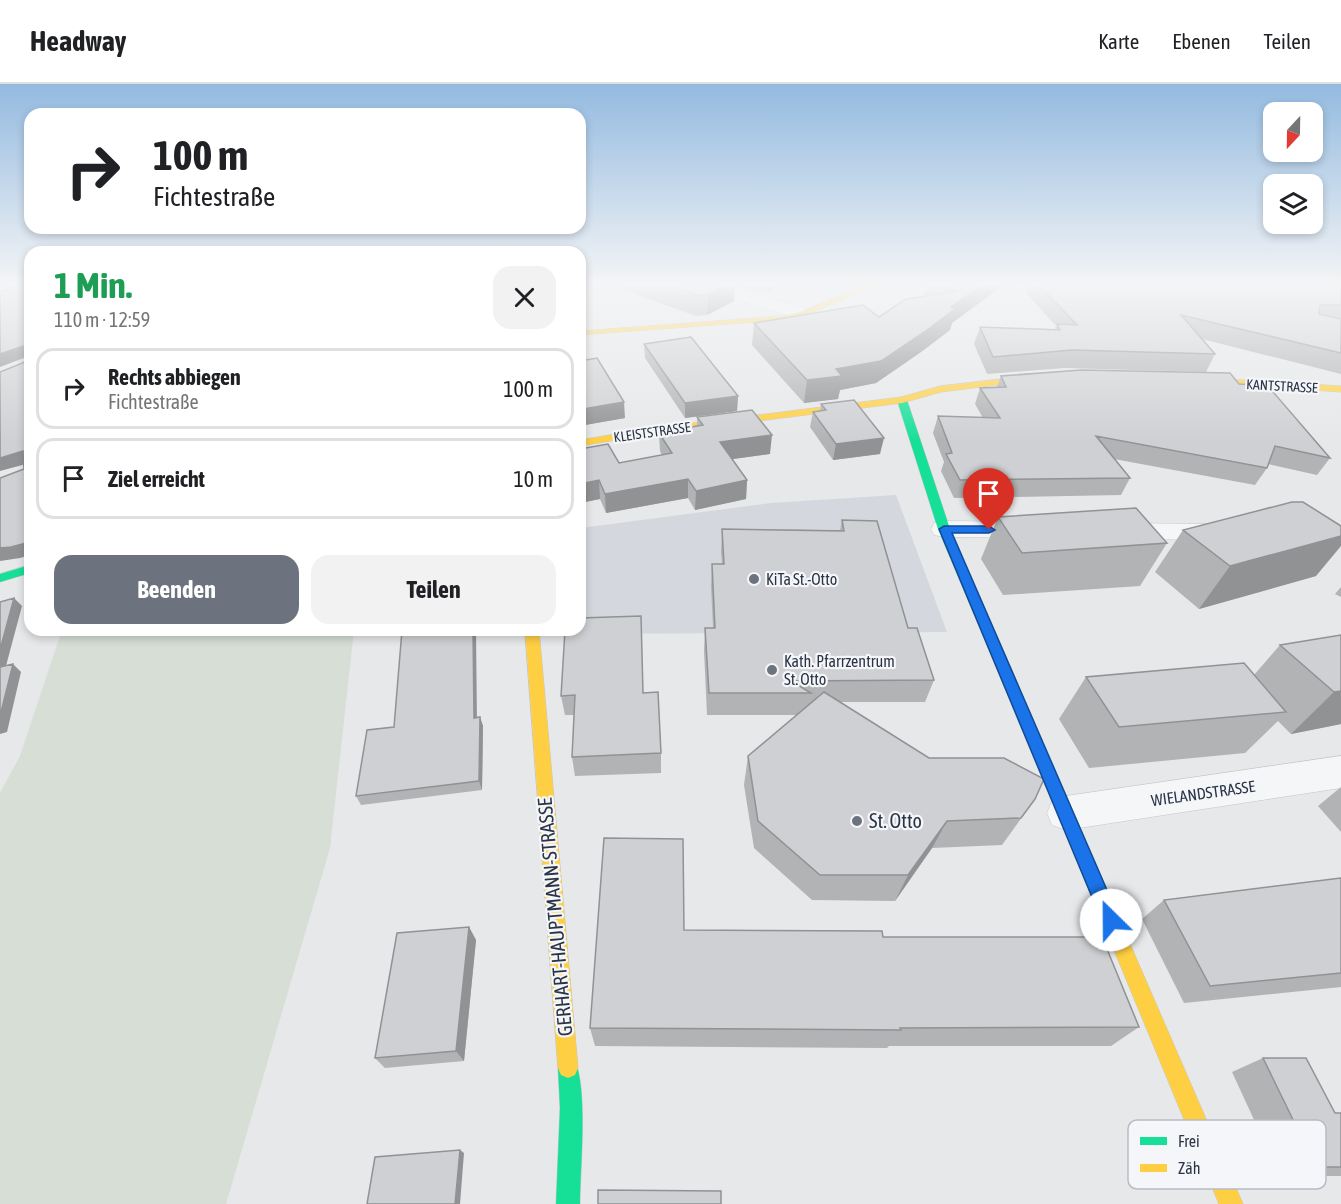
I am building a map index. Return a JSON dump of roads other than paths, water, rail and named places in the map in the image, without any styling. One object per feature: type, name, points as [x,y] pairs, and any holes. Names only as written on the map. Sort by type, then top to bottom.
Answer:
[{"type":"street","points":[[1059,376],[940,389],[902,400],[944,529],[1196,1120]]},
{"type":"street","name":"KANTSTRASSE","points":[[1180,380],[1341,389]]},
{"type":"street","name":"KLEISTSTRASSE","points":[[586,442],[646,432],[902,400]]},
{"type":"street","points":[[944,529],[1246,532]]},
{"type":"street","points":[[0,578],[24,571]]},
{"type":"street","name":"GERHART-HAUPTMANN-STRASSE","points":[[532,636],[571,1108],[568,1204]]},
{"type":"street","name":"WIELANDSTRASSE","points":[[1066,813],[1341,772]]},
{"type":"street","points":[[1225,1189],[1231,1204]]},
{"type":"place","name":"KiTa St.-Otto","points":[[754,579]]},
{"type":"place","name":"Kath. Pfarrzentrum St. Otto","points":[[772,670]]},
{"type":"place","name":"St. Otto","points":[[857,821]]}]
